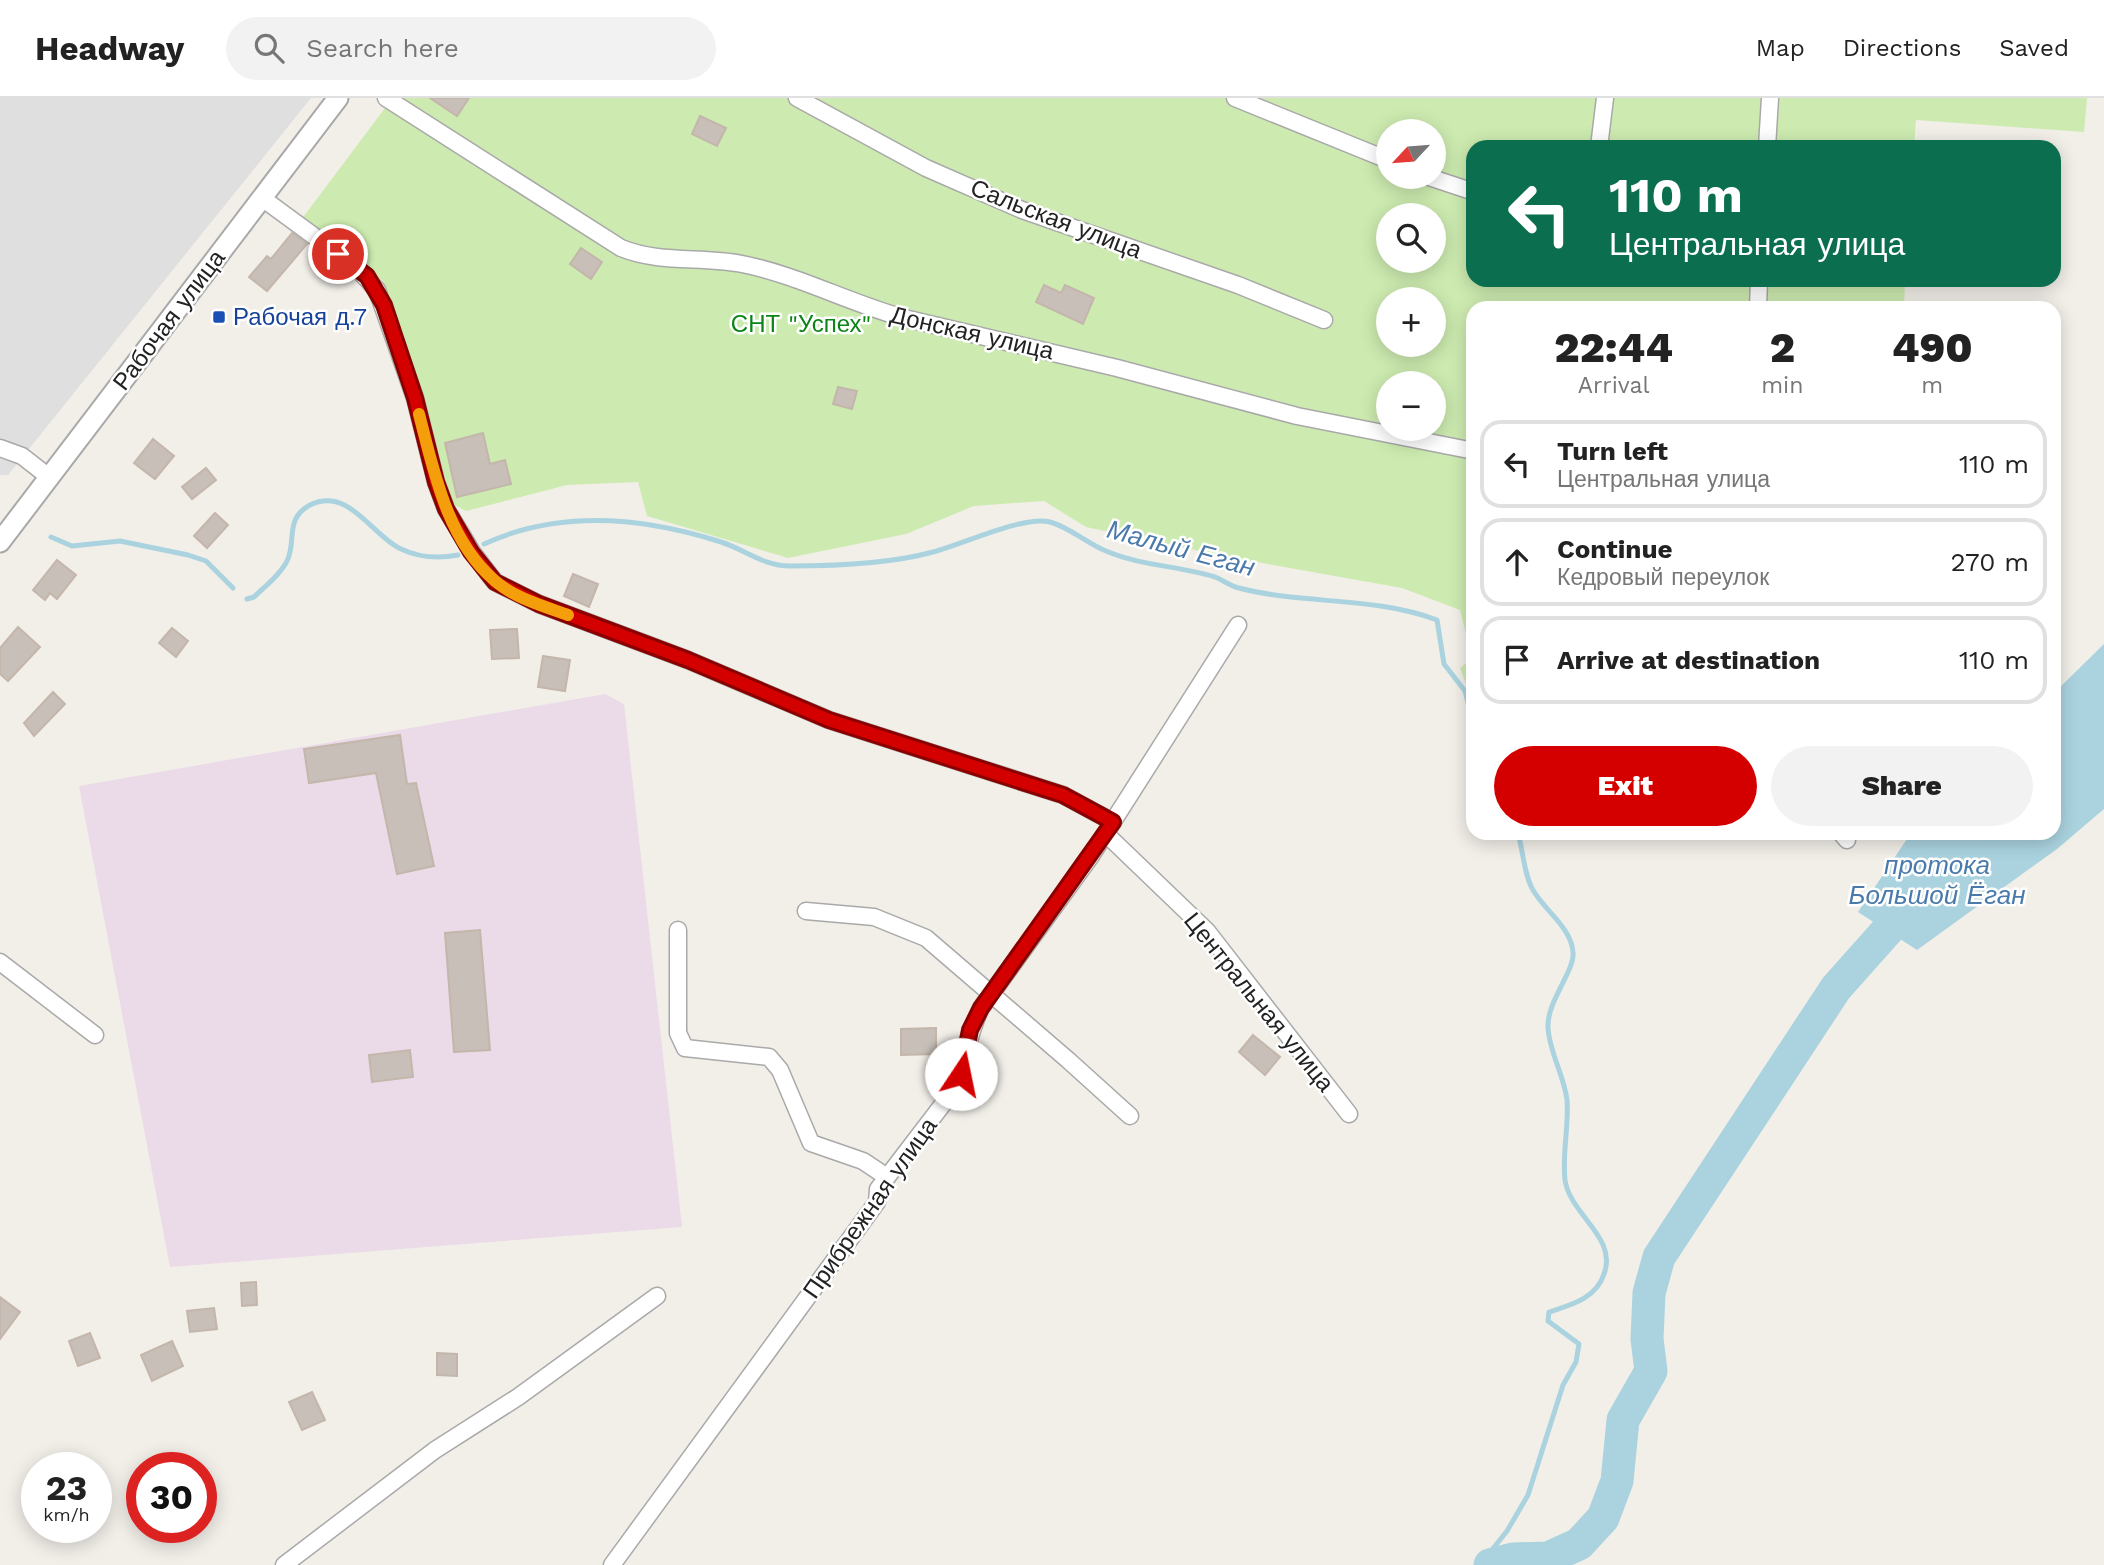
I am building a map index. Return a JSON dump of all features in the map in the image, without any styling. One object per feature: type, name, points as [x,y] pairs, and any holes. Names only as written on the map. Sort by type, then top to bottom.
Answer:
[{"type":"street","name":"Рабочая улица","points":[[0,542],[338,98]]},
{"type":"street","name":"Донская улица","points":[[386,98],[621,248],[641,256],[742,264],[793,278],[872,309],[904,318],[1117,368],[1297,416],[1466,449]]},
{"type":"street","name":"Сальская улица","points":[[797,98],[926,168],[1022,210],[1238,285],[1324,320]]},
{"type":"street","points":[[1235,98],[1376,155]]},
{"type":"street","points":[[1600,140],[1605,98]]},
{"type":"street","points":[[1767,140],[1770,98]]},
{"type":"street","points":[[1446,183],[1466,189]]},
{"type":"street","name":"Центральная улица","points":[[262,198],[356,267],[377,290],[415,398],[436,482],[457,530],[495,582],[539,604],[688,660],[829,720],[1063,795],[1109,828],[1207,931],[1349,1114]]},
{"type":"street","points":[[0,448],[22,456],[49,477]]},
{"type":"street","name":"Прибрежная улица","points":[[612,1565],[877,1202],[876,1195],[887,1177],[953,1091],[961,1074],[970,1030],[990,995],[1109,828],[1238,625]]},
{"type":"street","points":[[806,911],[874,917],[911,930],[926,939],[1069,1059],[1130,1116]]},
{"type":"street","points":[[678,930],[678,1033],[685,1048],[769,1057],[780,1070],[811,1143],[863,1161],[887,1177]]},
{"type":"street","points":[[0,962],[95,1035]]},
{"type":"street","points":[[284,1565],[435,1450],[518,1397],[657,1296]]},
{"type":"shaded area","points":[[0,98],[311,98],[8,475],[0,475]]},
{"type":"shaded area","points":[[605,694],[624,704],[682,1227],[170,1267],[79,786]]},
{"type":"green space","name":"СНТ \"Успех\"","points":[[401,98],[2087,98],[2084,132],[1916,120],[1915,140],[1466,140],[1466,287],[1905,287],[1904,301],[1466,301],[1466,634],[1460,610],[1402,588],[1228,557],[1086,527],[1044,501],[974,506],[906,534],[788,558],[647,516],[638,482],[567,485],[466,511],[451,503],[422,397],[382,280],[301,220],[385,108],[392,111]]},
{"type":"green space","name":"СНТ \"Успех\"","points":[[1466,664],[1466,684],[1460,668]]},
{"type":"water","name":"протока Большой Ёган","points":[[2104,644],[2104,809],[2057,849],[1917,950],[1858,912],[1906,840],[2061,840],[2061,686]]},
{"type":"building","points":[[430,98],[469,98],[457,116]]},
{"type":"building","points":[[700,116],[726,128],[717,146],[692,134]]},
{"type":"building","points":[[292,233],[307,244],[267,291],[249,277],[267,256],[271,259]]},
{"type":"building","points":[[581,248],[602,262],[591,279],[570,264]]},
{"type":"building","points":[[1044,285],[1061,293],[1065,285],[1094,298],[1083,324],[1036,302]]},
{"type":"building","points":[[838,387],[857,391],[852,409],[833,404]]},
{"type":"building","points":[[483,433],[490,464],[505,460],[511,484],[457,497],[445,443]]},
{"type":"building","points":[[153,439],[174,456],[155,479],[134,463]]},
{"type":"building","points":[[206,468],[216,480],[192,499],[182,487]]},
{"type":"building","points":[[215,513],[228,525],[207,548],[194,536]]},
{"type":"building","points":[[57,560],[76,575],[57,599],[50,593],[45,600],[33,590]]},
{"type":"building","points":[[573,574],[598,584],[589,607],[564,596]]},
{"type":"building","points":[[18,627],[40,647],[8,681],[0,674],[0,648]]},
{"type":"building","points":[[172,628],[188,641],[176,657],[159,643]]},
{"type":"building","points":[[517,629],[519,658],[492,659],[490,630]]},
{"type":"building","points":[[543,656],[570,660],[565,691],[538,687]]},
{"type":"building","points":[[53,692],[65,704],[34,736],[24,723]]},
{"type":"building","points":[[400,735],[407,784],[416,783],[434,866],[397,874],[376,773],[309,783],[304,749]]},
{"type":"building","points":[[480,930],[490,1050],[454,1052],[445,933]]},
{"type":"building","points":[[936,1028],[936,1054],[901,1055],[901,1029]]},
{"type":"building","points":[[1253,1035],[1280,1057],[1265,1075],[1239,1052]]},
{"type":"building","points":[[410,1050],[413,1077],[372,1082],[369,1055]]},
{"type":"building","points":[[256,1282],[257,1305],[242,1306],[241,1283]]},
{"type":"building","points":[[0,1297],[20,1312],[0,1339]]},
{"type":"building","points":[[214,1308],[217,1329],[190,1332],[187,1311]]},
{"type":"building","points":[[90,1333],[100,1358],[78,1366],[69,1341]]},
{"type":"building","points":[[172,1341],[183,1366],[152,1381],[141,1355]]},
{"type":"building","points":[[437,1353],[457,1354],[457,1376],[437,1375]]},
{"type":"building","points":[[312,1392],[325,1420],[302,1430],[289,1402]]},
{"type":"waterway","name":"Малый Еган","points":[[247,599],[254,597],[284,566],[290,553],[292,531],[297,517],[310,505],[324,501],[337,502],[348,507],[390,543],[408,552],[429,557],[458,555]]},
{"type":"waterway","name":"Малый Еган","points":[[484,544],[542,525],[602,520],[632,522],[692,533],[780,565],[825,566],[916,556],[1009,527],[1039,521],[1050,522],[1119,556],[1202,573],[1239,588],[1288,597],[1388,607],[1437,620],[1444,664],[1466,695]]},
{"type":"waterway","name":"Малый Еган","points":[[51,537],[72,546],[120,541],[188,555],[206,561],[233,588]]},
{"type":"waterway","name":"Малый Еган","points":[[1480,1565],[1507,1531],[1528,1495],[1563,1385],[1576,1362],[1579,1344],[1548,1321],[1549,1312],[1581,1300],[1595,1290],[1604,1274],[1607,1261],[1599,1237],[1575,1204],[1565,1180],[1567,1100],[1548,1027],[1552,1007],[1570,968],[1573,952],[1562,927],[1530,884],[1520,840]]},
{"type":"waterway","name":"протока Большой Ёган","points":[[1490,1565],[1513,1559],[1548,1558],[1579,1544],[1603,1518],[1617,1481],[1623,1420],[1651,1371],[1647,1339],[1649,1293],[1659,1257],[1836,988],[1968,840]]},
{"type":"slow traffic","points":[[419,414],[436,482],[446,509],[482,568],[495,582],[514,593],[568,615]]},
{"type":"place","name":"Рабочая д.7","points":[[219,317]]},
{"type":"route","points":[[338,254],[367,276],[377,290],[415,398],[436,482],[446,509],[471,552],[495,582],[539,604],[688,660],[829,720],[1063,795],[1113,822],[981,1008],[970,1030],[961,1074]]}]
